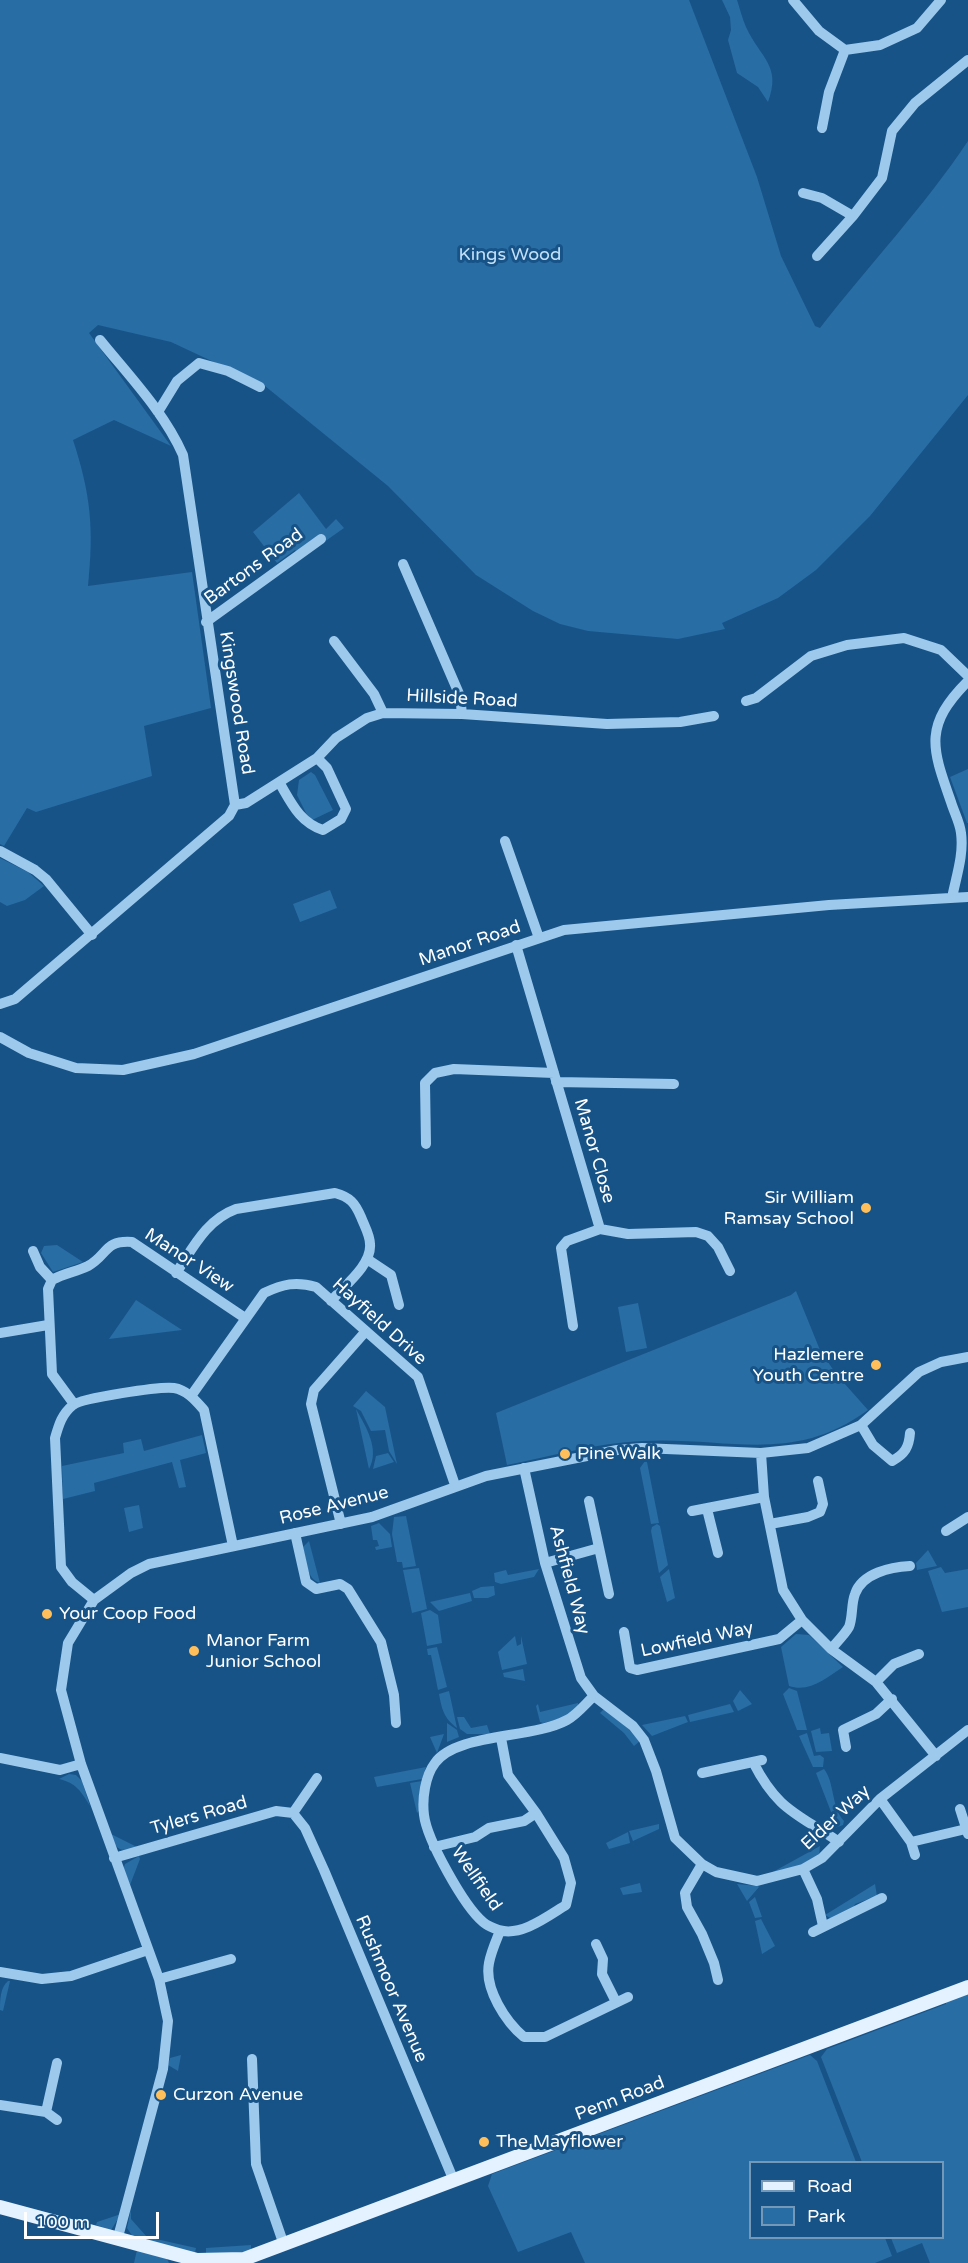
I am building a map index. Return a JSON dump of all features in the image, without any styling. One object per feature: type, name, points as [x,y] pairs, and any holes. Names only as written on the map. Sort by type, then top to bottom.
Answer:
[{"type":"main road","name":"Penn Road","points":[[0,2207],[118,2237],[175,2255],[216,2262],[244,2259],[968,1988]]},
{"type":"street","points":[[794,0],[819,31],[845,50],[880,45],[917,28],[941,0]]},
{"type":"street","points":[[822,128],[829,92],[845,50]]},
{"type":"street","points":[[817,256],[853,216],[882,177],[892,131],[915,103],[968,60]]},
{"type":"street","points":[[803,194],[822,198],[853,216]]},
{"type":"street","name":"Kingswood Road","points":[[100,340],[173,432],[183,455],[206,622],[236,805]]},
{"type":"street","points":[[158,412],[177,381],[199,363],[228,370],[260,387]]},
{"type":"street","name":"Bartons Road","points":[[206,622],[321,539]]},
{"type":"street","points":[[403,564],[460,696],[462,714]]},
{"type":"street","points":[[746,701],[756,698],[811,656],[847,645],[904,638],[940,650],[968,676]]},
{"type":"street","points":[[334,641],[374,694],[383,713]]},
{"type":"street","points":[[952,898],[962,851],[961,832],[935,755],[935,730],[951,698],[968,681]]},
{"type":"street","name":"Hillside Road","points":[[236,805],[246,803],[317,758],[336,738],[367,718],[383,713],[462,714],[607,724],[680,722],[700,716],[714,716]]},
{"type":"street","points":[[279,782],[299,816],[311,826],[323,830],[341,819],[346,810],[327,768],[317,758]]},
{"type":"street","points":[[0,1004],[15,999],[229,816],[236,805]]},
{"type":"street","points":[[505,841],[539,938]]},
{"type":"street","points":[[0,851],[35,870],[46,879],[92,934]]},
{"type":"street","name":"Manor Road","points":[[0,1037],[29,1053],[76,1068],[133,1068],[163,1063],[298,1020],[564,930],[919,898],[968,897]]},
{"type":"street","name":"Manor Close","points":[[516,945],[580,1155],[600,1229]]},
{"type":"street","name":"Manor Close","points":[[426,1144],[424,1083],[435,1073],[454,1069],[674,1084]]},
{"type":"street","points":[[176,1273],[206,1229],[221,1215],[236,1209],[335,1193],[346,1196],[355,1203],[370,1241],[367,1259],[332,1300]]},
{"type":"street","name":"Manor Close","points":[[573,1326],[561,1248],[567,1241],[600,1229],[628,1234],[696,1232],[708,1236],[718,1247],[730,1271]]},
{"type":"street","name":"Manor View","points":[[52,1280],[65,1272],[89,1265],[108,1246],[120,1241],[132,1242],[245,1318]]},
{"type":"street","points":[[33,1251],[40,1267],[52,1280],[48,1289],[52,1374],[74,1404]]},
{"type":"street","points":[[367,1259],[391,1275],[399,1305]]},
{"type":"street","name":"Hayfield Drive","points":[[191,1396],[264,1293],[283,1284],[302,1283],[316,1287],[418,1377],[455,1485]]},
{"type":"street","points":[[0,1333],[48,1325]]},
{"type":"street","points":[[341,1524],[312,1404],[314,1390],[366,1331]]},
{"type":"street","name":"Rose Avenue","points":[[148,1950],[81,1764],[61,1690],[68,1643],[94,1600],[131,1573],[149,1564],[372,1517],[455,1485],[524,1468],[617,1450],[642,1448],[760,1453],[808,1448],[861,1425],[919,1372],[941,1362],[968,1357]]},
{"type":"street","points":[[94,1600],[72,1582],[61,1567],[55,1438],[60,1419],[74,1404],[90,1398],[175,1388],[191,1396],[204,1410],[233,1546]]},
{"type":"street","points":[[861,1425],[873,1445],[894,1466],[909,1445],[910,1433]]},
{"type":"street","points":[[760,1453],[764,1497],[783,1590],[802,1620],[831,1649],[876,1682],[936,1756]]},
{"type":"street","name":"Ashfield Way","points":[[524,1468],[545,1563],[572,1657],[581,1678],[594,1696]]},
{"type":"street","points":[[770,1524],[808,1517],[820,1512],[823,1504],[818,1481]]},
{"type":"street","points":[[692,1511],[764,1497]]},
{"type":"street","points":[[590,1501],[609,1594]]},
{"type":"street","points":[[707,1509],[718,1553]]},
{"type":"street","points":[[946,1531],[968,1516]]},
{"type":"street","points":[[295,1533],[306,1582],[316,1588],[340,1584],[348,1589],[381,1642],[394,1695],[396,1723]]},
{"type":"street","points":[[545,1563],[599,1548]]},
{"type":"street","points":[[831,1649],[849,1627],[855,1593],[863,1582],[876,1573],[898,1566],[910,1566]]},
{"type":"street","name":"Lowfield Way","points":[[624,1632],[630,1668],[637,1670],[779,1639],[802,1620]]},
{"type":"street","points":[[876,1682],[894,1664],[919,1654]]},
{"type":"street","name":"Wellfield","points":[[501,1738],[508,1774],[564,1858],[571,1883],[566,1905],[546,1918],[513,1932],[500,1931],[483,1923],[434,1847],[424,1815],[426,1779],[433,1764],[441,1755],[462,1744],[501,1738],[568,1720],[594,1696]]},
{"type":"street","name":"Elder Way","points":[[594,1696],[633,1726],[644,1740],[675,1838],[702,1864],[723,1874],[757,1881],[803,1869],[822,1858],[880,1798],[968,1730]]},
{"type":"street","points":[[846,1747],[843,1730],[876,1714],[892,1699]]},
{"type":"street","points":[[0,1758],[60,1770],[81,1764]]},
{"type":"street","points":[[702,1773],[757,1761],[763,1782],[784,1808],[839,1842]]},
{"type":"street","points":[[293,1813],[317,1778]]},
{"type":"street","points":[[880,1798],[910,1842],[915,1855]]},
{"type":"street","points":[[910,1842],[967,1831],[960,1809]]},
{"type":"street","name":"Tylers Road","points":[[114,1858],[276,1811],[293,1813]]},
{"type":"street","name":"Rushmoor Avenue","points":[[293,1813],[305,1828],[319,1860],[454,2181]]},
{"type":"street","name":"Wellfield","points":[[434,1847],[475,1838],[489,1828],[524,1821],[536,1813]]},
{"type":"street","points":[[702,1864],[686,1893],[687,1907],[702,1934],[714,1963],[718,1980]]},
{"type":"street","points":[[803,1869],[817,1899],[818,1929],[882,1898]]},
{"type":"street","points":[[500,1931],[489,1963],[488,1977],[510,2026],[524,2037],[545,2037],[628,1996]]},
{"type":"street","points":[[596,1944],[603,1959],[602,1974],[615,2002]]},
{"type":"street","points":[[1,1974],[42,1979],[71,1976],[148,1950],[159,1979],[168,2021],[163,2069],[118,2237]]},
{"type":"street","points":[[159,1979],[231,1959]]},
{"type":"street","points":[[252,2059],[256,2164],[284,2245]]},
{"type":"street","points":[[46,2112],[57,2063]]},
{"type":"street","points":[[0,2104],[46,2112],[57,2120]]},
{"type":"green space","name":"Kings Wood","points":[[0,0],[689,0],[757,177],[781,256],[815,326],[820,328],[915,213],[968,141],[968,395],[870,516],[816,570],[778,598],[722,623],[725,629],[678,639],[588,631],[560,624],[533,611],[476,575],[388,486],[265,386],[171,342],[98,325],[89,333],[171,446],[114,420],[73,440],[84,478],[90,512],[91,547],[88,586],[192,572],[211,708],[144,726],[152,776],[36,812],[27,808],[4,846],[0,844]]},
{"type":"green space","points":[[722,0],[737,0],[746,27],[768,62],[772,89],[768,102],[758,87],[737,73],[728,40],[731,30],[730,17]]},
{"type":"green space","points":[[299,493],[326,529],[336,519],[344,528],[303,557],[295,550],[277,563],[253,532]]},
{"type":"green space","points":[[968,769],[968,823],[967,823],[950,777]]},
{"type":"green space","points":[[311,772],[315,775],[333,810],[310,821],[297,795],[299,780]]},
{"type":"green space","points":[[0,858],[28,872],[44,886],[25,900],[7,906],[0,902]]},
{"type":"green space","points":[[330,890],[337,908],[300,922],[293,904]]},
{"type":"green space","points":[[57,1245],[83,1262],[53,1272],[41,1253],[44,1246]]},
{"type":"green space","points":[[796,1291],[820,1350],[836,1374],[868,1410],[840,1427],[812,1438],[785,1443],[758,1445],[673,1441],[625,1442],[507,1465],[496,1413],[791,1295]]},
{"type":"green space","points":[[136,1300],[182,1330],[109,1339]]},
{"type":"green space","points":[[638,1303],[647,1348],[626,1352],[618,1307]]},
{"type":"green space","points":[[366,1391],[385,1407],[397,1464],[389,1451],[385,1430],[371,1431],[361,1411],[353,1406]]},
{"type":"green space","points":[[356,1409],[372,1446],[373,1454],[369,1469]]},
{"type":"green space","points":[[202,1435],[206,1453],[180,1460],[186,1487],[179,1488],[172,1462],[94,1483],[95,1491],[63,1499],[62,1466],[124,1453],[123,1443],[141,1439],[144,1451]]},
{"type":"green space","points":[[388,1453],[394,1462],[373,1469],[376,1456]]},
{"type":"green space","points":[[645,1461],[659,1523],[651,1524],[640,1468]]},
{"type":"green space","points":[[139,1505],[143,1528],[129,1532],[124,1508]]},
{"type":"green space","points":[[406,1516],[416,1566],[403,1568],[402,1562],[397,1562],[392,1534],[394,1517]]},
{"type":"green space","points":[[379,1523],[390,1534],[392,1547],[376,1550],[375,1547],[379,1546],[377,1540],[373,1540],[371,1526]]},
{"type":"green space","points":[[657,1524],[660,1526],[668,1565],[659,1573],[651,1531],[652,1527]]},
{"type":"green space","points":[[309,1541],[320,1583],[315,1581],[307,1568],[303,1547]]},
{"type":"green space","points":[[928,1550],[937,1566],[917,1570],[916,1563]]},
{"type":"green space","points":[[941,1567],[945,1573],[968,1569],[968,1607],[942,1612],[928,1571]]},
{"type":"green space","points":[[419,1568],[427,1609],[412,1613],[403,1570]]},
{"type":"green space","points":[[539,1569],[534,1577],[501,1584],[495,1582],[494,1573],[506,1570],[508,1575]]},
{"type":"green space","points":[[669,1569],[675,1598],[667,1602],[660,1577]]},
{"type":"green space","points":[[494,1586],[495,1595],[488,1598],[474,1598],[472,1591],[481,1587]]},
{"type":"green space","points":[[470,1593],[472,1601],[439,1611],[430,1602]]},
{"type":"green space","points":[[430,1610],[438,1615],[442,1643],[427,1646],[421,1613]]},
{"type":"green space","points":[[796,1634],[809,1635],[843,1667],[811,1686],[797,1688],[789,1686],[781,1647]]},
{"type":"green space","points":[[515,1636],[517,1646],[521,1644],[521,1636],[527,1664],[502,1670],[498,1652]]},
{"type":"green space","points":[[437,1647],[447,1687],[438,1690],[431,1655],[428,1655],[427,1649]]},
{"type":"green space","points":[[523,1669],[525,1681],[504,1677],[503,1673]]},
{"type":"green space","points":[[789,1688],[797,1691],[807,1730],[797,1730],[783,1694]]},
{"type":"green space","points":[[740,1690],[752,1704],[738,1711],[733,1701]]},
{"type":"green space","points":[[449,1691],[457,1728],[446,1717],[440,1700],[439,1694]]},
{"type":"green space","points":[[578,1703],[578,1707],[566,1717],[540,1722],[536,1706],[538,1704],[540,1712]]},
{"type":"green space","points":[[730,1704],[734,1712],[690,1722],[688,1715]]},
{"type":"green space","points":[[604,1709],[619,1719],[640,1741],[634,1746],[624,1733],[600,1713]]},
{"type":"green space","points":[[685,1716],[688,1722],[652,1736],[642,1725]]},
{"type":"green space","points":[[457,1717],[464,1717],[471,1728],[487,1725],[490,1734],[467,1734],[460,1729]]},
{"type":"green space","points":[[447,1723],[457,1730],[459,1737],[447,1742]]},
{"type":"green space","points":[[820,1728],[821,1734],[829,1733],[832,1751],[816,1752],[811,1731]]},
{"type":"green space","points":[[807,1733],[814,1756],[820,1755],[824,1758],[823,1767],[813,1767],[799,1736]]},
{"type":"green space","points":[[444,1734],[437,1753],[430,1737]]},
{"type":"green space","points":[[426,1767],[422,1779],[377,1787],[374,1777]]},
{"type":"green space","points":[[824,1769],[830,1781],[837,1809],[844,1821],[843,1825],[835,1828],[816,1773]]},
{"type":"green space","points":[[69,1774],[76,1775],[82,1781],[90,1806],[78,1788],[59,1779]]},
{"type":"green space","points":[[422,1781],[419,1811],[417,1813],[410,1783]]},
{"type":"green space","points":[[659,1824],[659,1829],[633,1841],[629,1831]]},
{"type":"green space","points":[[628,1832],[630,1843],[609,1849],[606,1843]]},
{"type":"green space","points":[[111,1834],[137,1847],[127,1850],[119,1849]]},
{"type":"green space","points":[[820,1846],[819,1856],[800,1867],[771,1873]]},
{"type":"green space","points":[[139,1856],[140,1859],[130,1885],[123,1870],[125,1864]]},
{"type":"green space","points":[[640,1883],[642,1892],[623,1895],[620,1888]]},
{"type":"green space","points":[[737,1884],[758,1886],[759,1887],[747,1901]]},
{"type":"green space","points":[[875,1884],[877,1896],[855,1904],[854,1907],[832,1919],[825,1915]]},
{"type":"green space","points":[[755,1897],[762,1917],[755,1918],[749,1902]]},
{"type":"green space","points":[[761,1919],[775,1946],[762,1954],[755,1921]]},
{"type":"green space","points":[[10,1981],[3,2011],[0,2010],[1,1994]]},
{"type":"green space","points":[[968,1992],[968,2263],[930,2263],[922,2243],[897,2253],[891,2239],[944,2239],[944,2161],[862,2161],[821,2057],[827,2049],[946,2004],[946,2000]]},
{"type":"green space","points":[[181,2055],[178,2071],[168,2065],[170,2058]]},
{"type":"green space","points":[[810,2055],[817,2061],[856,2161],[749,2161],[749,2239],[885,2239],[892,2256],[875,2263],[585,2263],[571,2232],[518,2252],[488,2186],[492,2174]]},
{"type":"green space","points":[[131,2209],[131,2219],[147,2237],[196,2248],[195,2253],[133,2237],[127,2228]]},
{"type":"green space","points":[[121,2214],[111,2230],[96,2225],[97,2222]]},
{"type":"green space","points":[[251,2245],[251,2252],[206,2255],[206,2248]]},
{"type":"green space","points":[[137,2250],[167,2259],[169,2263],[134,2263]]},
{"type":"place","name":"Sir William Ramsay School","points":[[866,1208]]},
{"type":"place","name":"Hazlemere Youth Centre","points":[[876,1365]]},
{"type":"place","name":"Pine Walk","points":[[565,1454]]},
{"type":"place","name":"Your Coop Food","points":[[47,1614]]},
{"type":"place","name":"Manor Farm Junior School","points":[[194,1651]]},
{"type":"place","name":"Curzon Avenue","points":[[161,2095]]},
{"type":"place","name":"The Mayflower","points":[[484,2142]]}]
